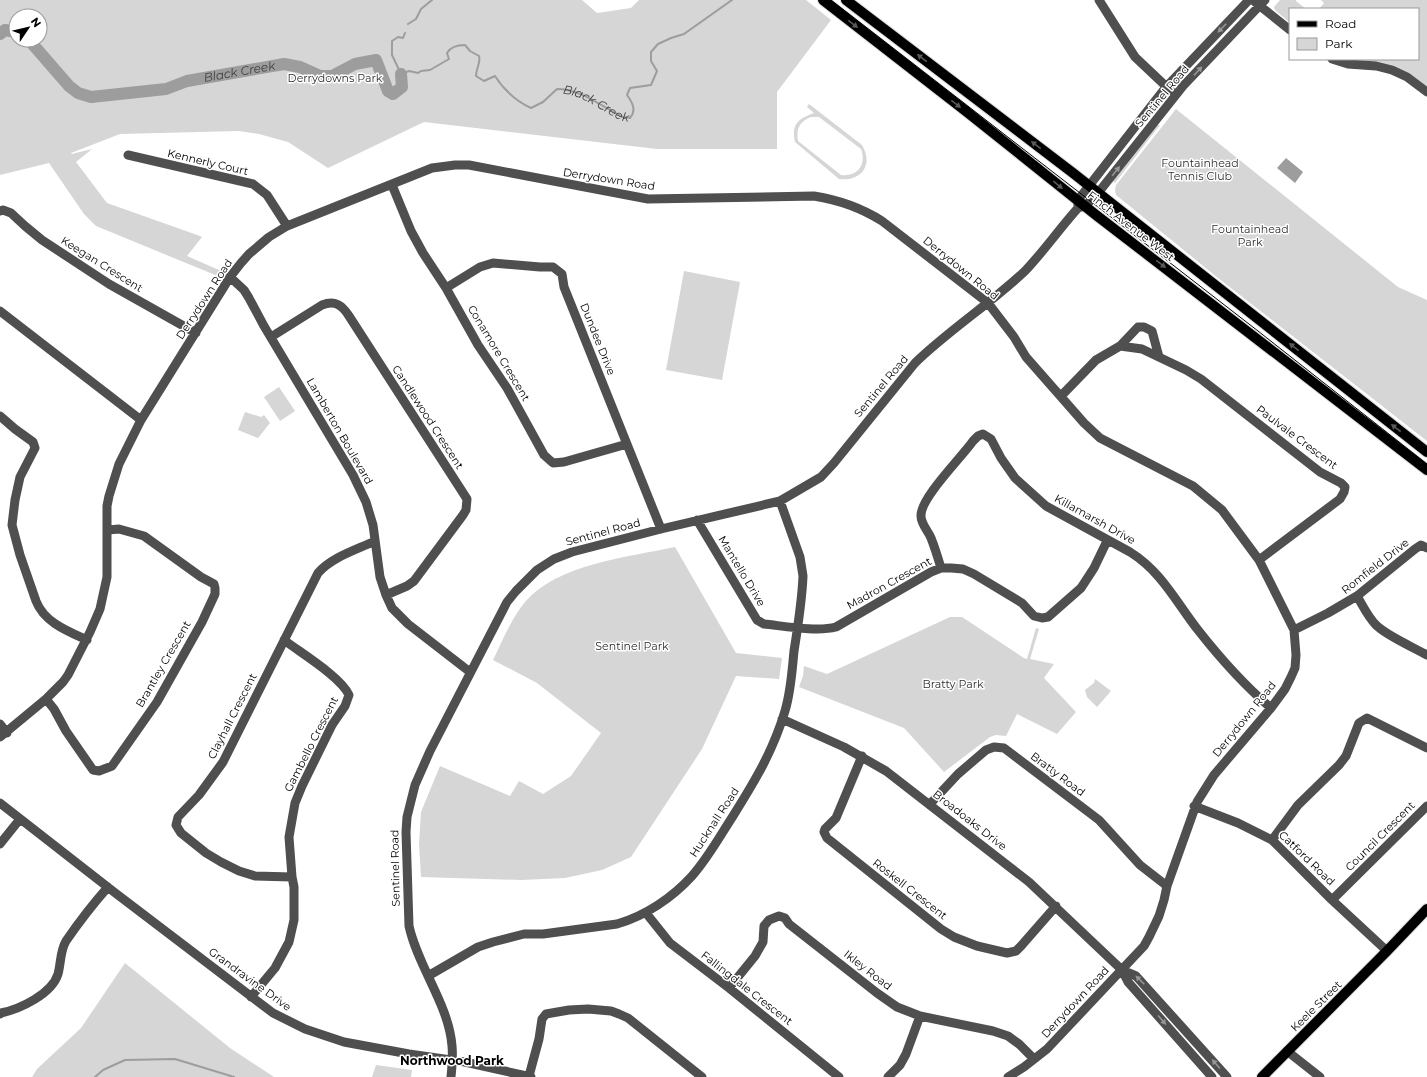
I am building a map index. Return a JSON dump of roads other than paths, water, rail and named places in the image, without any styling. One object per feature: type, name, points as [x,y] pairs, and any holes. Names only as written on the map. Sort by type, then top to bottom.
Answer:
[{"type":"main road","name":"Finch Avenue West","points":[[823,0],[1081,205],[1427,470]]},
{"type":"main road","name":"Finch Avenue West","points":[[846,0],[1089,186],[1427,452]]},
{"type":"main road","name":"Keele Street","points":[[1262,1077],[1387,951],[1426,914]]},
{"type":"street","points":[[1099,0],[1132,52],[1176,96]]},
{"type":"street","name":"Sentinel Road","points":[[1081,205],[1089,186],[1166,87],[1249,0]]},
{"type":"street","name":"Sentinel Road","points":[[451,1077],[452,1046],[449,1028],[440,1003],[411,936],[408,919],[405,846],[407,817],[415,785],[428,755],[507,602],[537,570],[554,559],[572,552],[661,529],[780,502],[821,477],[912,366],[1025,270],[1081,205],[1098,194],[1176,96],[1259,2]]},
{"type":"street","points":[[1259,2],[1289,29]]},
{"type":"street","points":[[1335,60],[1348,64],[1376,66],[1392,70],[1408,77],[1427,92]]},
{"type":"street","name":"Kennerly Court","points":[[128,155],[253,184],[267,195],[287,226]]},
{"type":"street","name":"Derrydown Road","points":[[3,735],[46,699],[68,675],[100,609],[107,577],[107,506],[119,464],[141,420],[230,277],[249,254],[269,237],[287,226],[432,168],[454,165],[468,165],[648,199],[794,196],[830,198],[861,209],[882,221],[988,302],[1014,337],[1026,357],[1084,423],[1100,438],[1192,486],[1222,510],[1259,560],[1294,630],[1296,650],[1295,668],[1285,689],[1271,708],[1214,775],[1194,806],[1167,886],[1164,900],[1150,937],[1144,946],[1122,970],[1047,1049],[1008,1077]]},
{"type":"street","name":"Conamore Crescent","points":[[392,185],[411,231],[423,253],[446,288],[478,345],[507,388],[539,444],[541,451],[548,460],[553,463],[564,462],[627,444]]},
{"type":"street","name":"Keegan Crescent","points":[[0,211],[3,210],[11,213],[42,240],[109,284],[196,333]]},
{"type":"street","name":"Dundee Drive","points":[[446,288],[480,267],[493,263],[552,267],[562,274],[564,287],[661,529]]},
{"type":"street","name":"Lamberton Boulevard","points":[[230,277],[244,290],[249,298],[353,475],[366,502],[373,525],[380,576],[392,608],[408,624],[470,672]]},
{"type":"street","name":"Candlewood Crescent","points":[[271,337],[328,302],[339,304],[347,312],[455,482],[465,494],[468,504],[466,510],[418,576],[407,586],[386,595]]},
{"type":"street","points":[[0,311],[141,420]]},
{"type":"street","points":[[1061,396],[1096,360],[1120,346],[1138,327],[1144,327],[1152,331],[1159,357]]},
{"type":"street","name":"Paulvale Crescent","points":[[1120,346],[1142,349],[1186,370],[1213,387],[1320,472],[1345,487],[1340,499],[1259,560]]},
{"type":"street","points":[[0,416],[15,430],[35,445],[35,448],[20,477],[12,525],[20,555],[36,601],[46,617],[63,629],[86,640]]},
{"type":"street","name":"Killamarsh Drive","points":[[941,568],[932,539],[923,524],[921,515],[922,511],[929,495],[973,441],[981,434],[988,436],[1015,478],[1046,506],[1142,559],[1154,570],[1207,642],[1248,687],[1271,708]]},
{"type":"street","name":"Hucknall Road","points":[[428,976],[478,947],[493,942],[524,934],[543,934],[617,924],[628,921],[646,913],[678,890],[692,876],[705,859],[765,763],[787,703],[803,585],[803,569],[780,502]]},
{"type":"street","name":"Mantello Drive","points":[[697,520],[757,620],[764,624],[797,627]]},
{"type":"street","name":"Brantley Crescent","points":[[46,699],[93,770],[99,771],[112,766],[157,702],[202,622],[215,594],[214,584],[201,577],[144,536],[119,529],[108,530]]},
{"type":"street","name":"Madron Crescent","points":[[797,627],[830,629],[836,627],[931,572],[941,568],[959,569],[974,574],[1022,603],[1034,616],[1042,618],[1048,617],[1081,588],[1092,572],[1107,540]]},
{"type":"street","name":"Clayhall Crescent","points":[[292,877],[255,876],[239,871],[206,853],[181,833],[176,825],[178,817],[199,795],[223,762],[322,567],[331,561],[375,541]]},
{"type":"street","name":"Romfield Drive","points":[[1294,630],[1357,596],[1421,545],[1427,548]]},
{"type":"street","points":[[1357,596],[1368,615],[1377,626],[1427,656]]},
{"type":"street","name":"Gambello Crescent","points":[[251,997],[275,968],[289,942],[294,920],[294,887],[292,877],[290,832],[295,803],[305,779],[332,725],[345,706],[349,695],[337,680],[284,640]]},
{"type":"street","points":[[1272,840],[1298,804],[1339,765],[1346,756],[1359,723],[1367,718],[1427,748]]},
{"type":"street","name":"Broadoaks Drive","points":[[782,719],[862,756],[886,771],[1028,882],[1056,906],[1122,970],[1128,982],[1212,1077]]},
{"type":"street","points":[[0,724],[3,735]]},
{"type":"street","name":"Bratty Road","points":[[930,804],[958,774],[986,750],[994,747],[1004,748],[1099,820],[1140,865],[1167,886]]},
{"type":"street","name":"Roskell Crescent","points":[[862,756],[836,818],[824,832],[827,838],[940,928],[954,937],[978,946],[1007,953],[1016,951],[1056,906]]},
{"type":"street","name":"Grandravine Drive","points":[[0,803],[251,997],[273,1013],[298,1026],[320,1035],[358,1044],[452,1061],[472,1063],[530,1077]]},
{"type":"street","name":"Catford Road","points":[[1194,806],[1238,823],[1272,840],[1332,900],[1387,951]]},
{"type":"street","name":"Council Crescent","points":[[1332,900],[1427,806]]},
{"type":"street","points":[[0,844],[20,819]]},
{"type":"street","points":[[0,1013],[30,1002],[45,992],[58,975],[66,942],[108,887]]},
{"type":"street","name":"Fallingdale Crescent","points":[[646,913],[670,943],[729,988],[839,1077]]},
{"type":"street","name":"Ikley Road","points":[[729,988],[755,956],[763,942],[764,926],[769,920],[780,916],[785,918],[789,924],[897,1007],[920,1016],[993,1031],[1008,1036],[1019,1044],[1034,1059]]},
{"type":"street","name":"Broadoaks Drive","points":[[1122,970],[1136,976],[1155,995],[1227,1077]]},
{"type":"street","points":[[1146,1002],[1155,995]]},
{"type":"street","points":[[530,1077],[542,1019],[546,1014],[588,1008],[611,1011],[628,1018],[702,1077]]},
{"type":"street","points":[[888,1077],[900,1065],[906,1054],[920,1016]]},
{"type":"street","points":[[1178,1038],[1186,1031]]},
{"type":"street","points":[[1196,1059],[1204,1051]]},
{"type":"street","points":[[1287,1051],[1320,1077]]},
{"type":"waterway","points":[[408,24],[416,19],[421,9],[432,0]]},
{"type":"waterway","name":"Black Creek","points":[[405,33],[403,38],[398,37],[392,41],[392,55],[401,74],[409,71],[418,73],[421,71],[430,70],[449,59],[447,53],[453,47],[465,45],[470,51],[479,56],[476,76],[484,81],[495,76],[511,95],[531,108],[543,102],[557,89],[583,95],[623,117],[630,118],[633,112],[632,103],[627,95],[630,88],[651,85],[657,71],[651,61],[651,52],[658,44],[684,34],[732,0]]},
{"type":"waterway","name":"Black Creek","points":[[0,34],[5,30],[8,31]]},
{"type":"waterway","name":"Black Creek","points":[[36,48],[69,86],[78,93],[91,97],[166,89],[187,81],[284,64],[300,67],[320,76],[332,76],[355,64],[376,60],[388,91],[393,94],[402,87],[401,74]]},
{"type":"waterway","points":[[95,1077],[103,1070],[125,1060],[175,1059],[234,1077]]},
{"type":"tram line","points":[[831,0],[1427,464]]},
{"type":"district","name":"Northwood Park","points":[[452,1061]]},
{"type":"park label","name":"Derrydowns Park","points":[[335,78]]},
{"type":"park label","name":"Fountainhead Tennis Club","points":[[1200,169]]},
{"type":"park label","name":"Fountainhead Park","points":[[1250,235]]},
{"type":"park label","name":"Sentinel Park","points":[[632,646]]},
{"type":"park label","name":"Bratty Park","points":[[953,684]]}]
